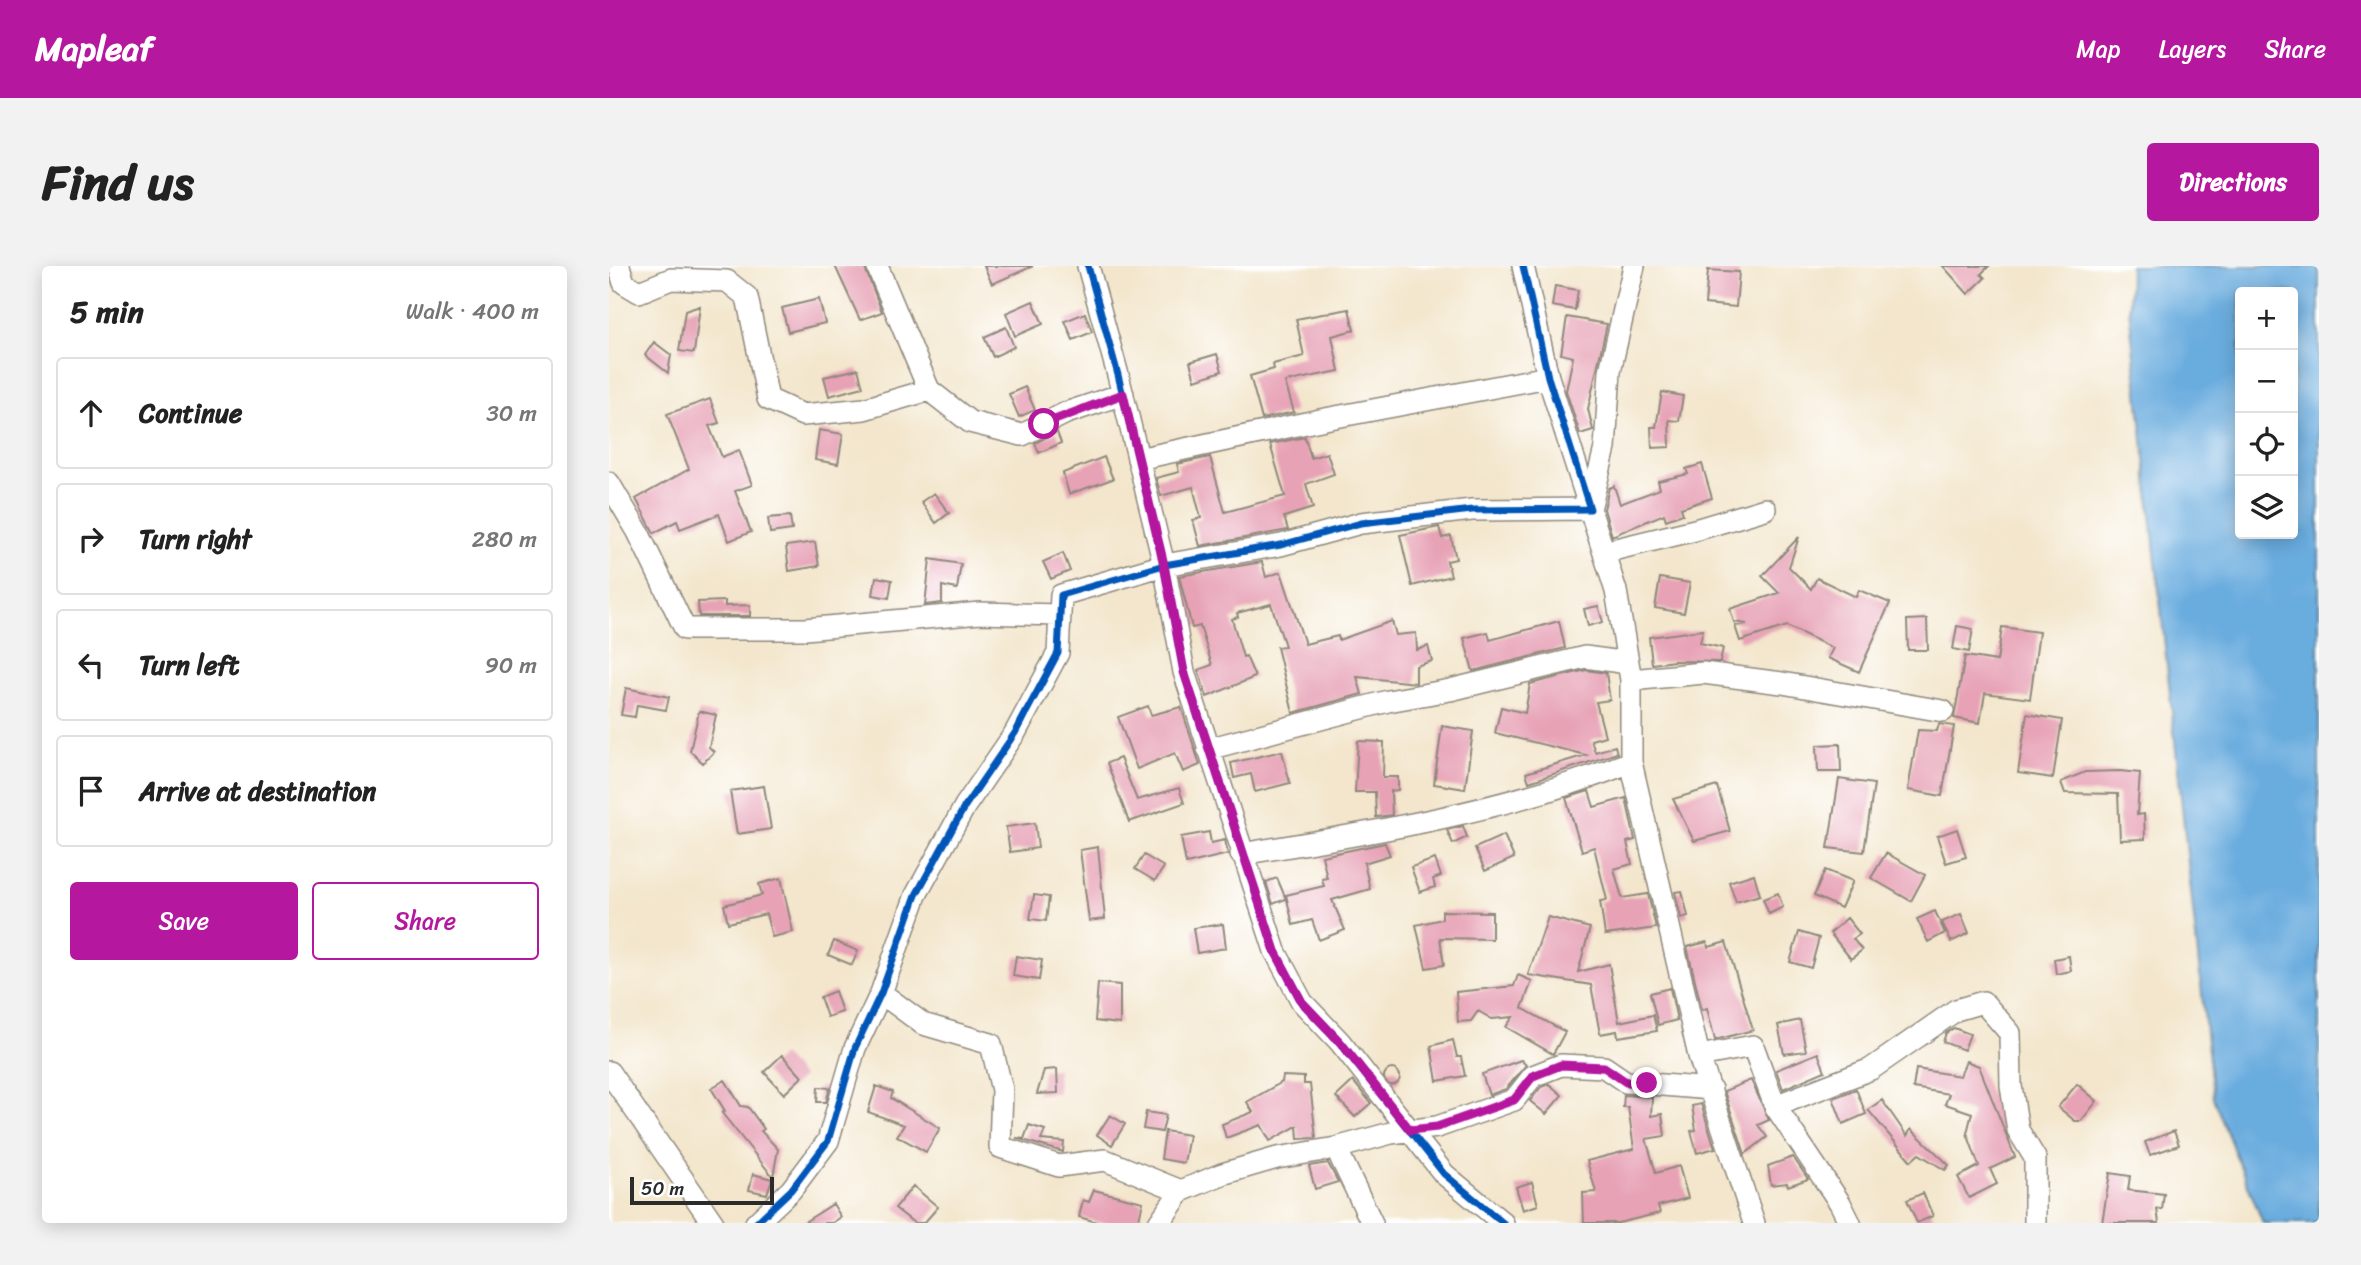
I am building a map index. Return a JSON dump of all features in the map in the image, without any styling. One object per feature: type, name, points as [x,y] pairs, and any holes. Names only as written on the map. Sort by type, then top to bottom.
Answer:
[{"type":"street","points":[[619,266],[624,283],[639,292],[671,279],[727,281],[747,297],[768,399],[803,415],[865,409],[929,390]]},
{"type":"street","points":[[877,266],[929,390],[970,422],[1022,435],[1066,413],[1123,394]]},
{"type":"street","points":[[1088,266],[1123,394],[1164,565],[1184,672],[1241,854],[1275,951],[1302,1002],[1340,1042],[1444,1174],[1503,1223]]},
{"type":"street","points":[[1523,266],[1548,377],[1616,591],[1629,671],[1631,762],[1699,1056],[1754,1223]]},
{"type":"street","points":[[1590,509],[1605,448],[1610,371],[1634,266]]},
{"type":"street","points":[[1138,459],[1312,421],[1548,377]]},
{"type":"street","points":[[609,483],[638,532],[685,629],[805,629],[980,613],[1060,615]]},
{"type":"street","points":[[756,1223],[791,1190],[828,1141],[855,1048],[881,993],[916,895],[965,806],[1015,733],[1058,653],[1061,595],[1164,565],[1282,545],[1361,523],[1472,510],[1590,509]]},
{"type":"street","points":[[1604,552],[1695,530],[1765,509]]},
{"type":"street","points":[[1208,749],[1388,701],[1450,690],[1585,657],[1629,671],[1703,673],[1782,683],[1943,711]]},
{"type":"street","points":[[1241,854],[1404,826],[1578,782],[1631,762]]},
{"type":"street","points":[[881,993],[923,1024],[991,1044],[1002,1090],[1000,1147],[1059,1166],[1105,1160],[1181,1191]]},
{"type":"street","points":[[1775,1106],[1871,1069],[1956,1010],[1983,1002],[2010,1033],[2011,1086],[2018,1130],[2035,1158],[2035,1223]]},
{"type":"street","points":[[1699,1056],[1753,1046],[1775,1106],[1840,1203],[1850,1223]]},
{"type":"street","points":[[1159,1223],[1181,1191],[1222,1174],[1277,1158],[1336,1149],[1410,1130],[1437,1127],[1514,1100],[1533,1076],[1561,1065],[1604,1067],[1626,1082],[1711,1089]]},
{"type":"street","points":[[609,1072],[713,1223]]},
{"type":"street","points":[[1336,1149],[1372,1223]]},
{"type":"water","points":[[2130,266],[2319,266],[2319,1223],[2263,1223],[2213,1098],[2129,309]]},
{"type":"building","points":[[835,266],[864,266],[882,312],[860,320]]},
{"type":"building","points":[[984,266],[1033,266],[992,284]]},
{"type":"building","points":[[1943,266],[1989,266],[1981,274],[1985,278],[1968,294]]},
{"type":"building","points":[[1708,270],[1739,272],[1736,307],[1705,304]]},
{"type":"building","points":[[1555,286],[1578,290],[1575,310],[1552,306]]},
{"type":"building","points":[[819,299],[825,323],[788,332],[782,308]]},
{"type":"building","points":[[1033,301],[1043,324],[1015,336],[1006,313]]},
{"type":"building","points":[[700,306],[694,353],[679,351],[685,311]]},
{"type":"building","points":[[1349,309],[1354,330],[1332,336],[1339,371],[1285,382],[1294,412],[1262,419],[1250,376],[1274,369],[1273,364],[1304,356],[1296,319]]},
{"type":"building","points":[[1085,313],[1092,332],[1073,340],[1065,321]]},
{"type":"building","points":[[1567,317],[1607,324],[1588,409],[1593,430],[1580,434],[1566,391],[1573,357],[1561,354]]},
{"type":"building","points":[[1006,327],[1014,347],[993,357],[984,337]]},
{"type":"building","points":[[654,342],[671,355],[668,373],[645,355]]},
{"type":"building","points":[[1217,354],[1222,371],[1195,380],[1190,362]]},
{"type":"building","points":[[858,369],[863,387],[829,396],[824,377]]},
{"type":"building","points":[[1025,387],[1035,410],[1019,417],[1009,394]]},
{"type":"building","points":[[1662,392],[1683,396],[1679,421],[1669,420],[1670,447],[1652,448],[1651,427],[1656,427]]},
{"type":"building","points":[[710,399],[719,423],[709,426],[722,457],[739,450],[752,485],[735,491],[751,532],[729,541],[719,514],[680,529],[677,521],[654,533],[636,499],[689,469],[667,414]]},
{"type":"building","points":[[819,430],[843,434],[838,464],[815,460]]},
{"type":"building","points":[[1057,432],[1061,443],[1039,453],[1035,443]]},
{"type":"building","points":[[1305,437],[1311,458],[1327,453],[1334,474],[1306,484],[1313,508],[1284,517],[1288,530],[1200,546],[1193,520],[1201,518],[1193,487],[1161,496],[1156,478],[1179,472],[1177,464],[1210,457],[1225,512],[1285,496],[1270,444]]},
{"type":"building","points":[[1104,457],[1113,479],[1069,494],[1063,473]]},
{"type":"building","points":[[1702,464],[1712,498],[1681,508],[1683,514],[1666,520],[1664,514],[1612,536],[1604,509],[1609,488],[1614,486],[1620,504],[1660,489],[1658,481],[1688,474],[1686,469]]},
{"type":"building","points":[[934,493],[949,513],[936,523],[921,502]]},
{"type":"building","points":[[790,516],[792,530],[770,533],[768,518]]},
{"type":"building","points":[[1439,527],[1442,538],[1451,536],[1456,559],[1447,561],[1451,576],[1412,586],[1400,535]]},
{"type":"building","points":[[1799,537],[1789,567],[1811,589],[1817,578],[1856,597],[1859,590],[1890,603],[1859,672],[1828,658],[1833,648],[1787,626],[1740,641],[1735,626],[1747,624],[1734,622],[1730,609],[1779,593],[1762,576]]},
{"type":"building","points":[[815,542],[819,566],[789,571],[786,546]]},
{"type":"building","points":[[1063,553],[1070,571],[1051,579],[1043,562]]},
{"type":"building","points":[[930,559],[961,564],[957,589],[942,586],[942,603],[925,605]]},
{"type":"building","points":[[1262,562],[1266,577],[1281,572],[1305,644],[1338,636],[1339,640],[1392,621],[1396,635],[1416,633],[1417,650],[1428,646],[1432,661],[1416,666],[1416,683],[1357,677],[1362,694],[1293,713],[1277,647],[1285,646],[1271,604],[1237,613],[1238,617],[1232,619],[1243,657],[1246,656],[1255,677],[1207,697],[1198,670],[1212,665],[1200,626],[1192,628],[1179,576]]},
{"type":"building","points":[[876,577],[892,580],[889,598],[873,595]]},
{"type":"building","points":[[1660,578],[1690,583],[1684,613],[1655,608]]},
{"type":"building","points":[[725,601],[725,606],[750,605],[750,616],[699,616],[698,602]]},
{"type":"building","points":[[1598,606],[1603,622],[1588,626],[1584,609]]},
{"type":"building","points":[[1927,619],[1928,650],[1908,650],[1907,620]]},
{"type":"building","points":[[1559,621],[1565,648],[1473,671],[1464,638],[1488,632],[1490,640]]},
{"type":"building","points":[[1957,626],[1973,629],[1969,652],[1953,649]]},
{"type":"building","points":[[2002,627],[2039,632],[2030,699],[1985,693],[1980,723],[1954,718],[1965,656],[1997,661]]},
{"type":"building","points":[[1703,630],[1700,643],[1723,648],[1720,662],[1674,661],[1652,664],[1649,637]]},
{"type":"building","points":[[1586,670],[1606,673],[1610,700],[1596,702],[1605,736],[1591,740],[1595,752],[1615,746],[1617,753],[1529,782],[1526,773],[1586,755],[1495,733],[1501,707],[1525,713],[1530,684]]},
{"type":"building","points":[[626,688],[669,697],[666,710],[637,705],[635,717],[621,715]]},
{"type":"building","points":[[1148,706],[1151,715],[1181,707],[1200,765],[1183,772],[1175,753],[1137,769],[1118,717]]},
{"type":"building","points":[[699,711],[716,715],[709,747],[714,752],[703,763],[690,751]]},
{"type":"building","points":[[2027,714],[2062,720],[2053,778],[2018,773]]},
{"type":"building","points":[[1939,724],[1954,726],[1942,796],[1908,790],[1918,730],[1937,731]]},
{"type":"building","points":[[1442,726],[1473,731],[1465,789],[1434,784]]},
{"type":"building","points":[[1358,741],[1384,742],[1383,777],[1398,777],[1398,790],[1391,791],[1392,815],[1376,817],[1375,792],[1355,792]]},
{"type":"building","points":[[1840,744],[1841,772],[1818,772],[1817,745]]},
{"type":"building","points":[[1282,751],[1290,783],[1255,792],[1251,774],[1234,778],[1231,763]]},
{"type":"building","points":[[1120,758],[1137,800],[1179,788],[1184,803],[1129,822],[1107,763]]},
{"type":"building","points":[[2085,772],[2140,773],[2137,815],[2144,814],[2145,839],[2120,840],[2118,794],[2065,793],[2061,782]]},
{"type":"building","points":[[1839,779],[1874,784],[1864,852],[1828,848]]},
{"type":"building","points":[[764,786],[771,829],[737,834],[730,791]]},
{"type":"building","points":[[1717,786],[1730,831],[1694,841],[1673,799]]},
{"type":"building","points":[[1589,791],[1594,807],[1626,798],[1635,840],[1627,842],[1632,864],[1614,869],[1622,898],[1648,894],[1656,928],[1605,935],[1600,901],[1607,900],[1594,847],[1582,851],[1566,798]]},
{"type":"building","points":[[1035,823],[1038,848],[1010,852],[1006,827]]},
{"type":"building","points":[[1463,826],[1467,837],[1453,844],[1447,830]]},
{"type":"building","points":[[1957,829],[1966,857],[1946,863],[1937,836]]},
{"type":"building","points":[[1209,832],[1211,843],[1225,840],[1228,854],[1186,864],[1181,837]]},
{"type":"building","points":[[1504,835],[1514,858],[1485,871],[1475,848]]},
{"type":"building","points":[[1385,843],[1390,855],[1364,863],[1370,889],[1332,900],[1345,930],[1319,940],[1312,920],[1293,925],[1286,895],[1324,886],[1322,879],[1327,878],[1322,856]]},
{"type":"building","points":[[1098,847],[1105,919],[1089,921],[1080,850]]},
{"type":"building","points":[[1886,853],[1925,875],[1911,901],[1871,878]]},
{"type":"building","points":[[1144,855],[1164,867],[1155,881],[1135,869]]},
{"type":"building","points":[[1435,859],[1441,876],[1433,879],[1435,887],[1420,892],[1411,867]]},
{"type":"building","points":[[1825,870],[1853,881],[1841,908],[1814,896]]},
{"type":"building","points":[[1754,874],[1760,895],[1736,902],[1729,882]]},
{"type":"building","points":[[781,878],[793,932],[772,937],[766,914],[728,923],[724,905],[762,895],[759,884]]},
{"type":"building","points":[[1277,878],[1286,899],[1273,904],[1266,882]]},
{"type":"building","points":[[1682,891],[1688,916],[1681,918],[1675,892]]},
{"type":"building","points":[[1778,893],[1783,907],[1769,914],[1763,899]]},
{"type":"building","points":[[1034,895],[1049,897],[1046,921],[1030,919]]},
{"type":"building","points":[[1442,911],[1492,912],[1492,939],[1440,938],[1444,965],[1426,968],[1416,925],[1442,919]]},
{"type":"building","points":[[1935,911],[1945,933],[1928,942],[1917,919]]},
{"type":"building","points":[[1961,914],[1969,933],[1951,942],[1942,922]]},
{"type":"building","points":[[1548,917],[1590,928],[1578,972],[1609,964],[1619,1022],[1653,1015],[1657,1031],[1618,1037],[1617,1031],[1600,1034],[1591,985],[1528,975]]},
{"type":"building","points":[[1847,918],[1860,934],[1853,939],[1862,950],[1851,959],[1830,933]]},
{"type":"building","points":[[1223,924],[1226,948],[1197,953],[1193,928]]},
{"type":"building","points":[[1799,932],[1819,938],[1811,968],[1790,962]]},
{"type":"building","points":[[834,941],[858,951],[852,965],[828,955]]},
{"type":"building","points":[[1707,942],[1709,947],[1726,942],[1753,1030],[1715,1040],[1707,1008],[1702,1010],[1687,947]]},
{"type":"building","points":[[1016,956],[1042,960],[1039,980],[1013,976]]},
{"type":"building","points":[[2069,956],[2071,971],[2056,974],[2054,959]]},
{"type":"building","points":[[1518,975],[1532,981],[1522,1008],[1565,1032],[1553,1054],[1506,1027],[1513,1017],[1492,1019],[1478,1011],[1471,1021],[1458,1022],[1456,992],[1514,986]]},
{"type":"building","points":[[1098,983],[1120,985],[1120,1024],[1095,1021]]},
{"type":"building","points":[[1670,988],[1677,1020],[1658,1025],[1650,993]]},
{"type":"building","points":[[835,991],[842,1012],[827,1017],[820,997]]},
{"type":"building","points":[[1800,1020],[1806,1051],[1784,1054],[1778,1025]]},
{"type":"building","points":[[1954,1028],[1970,1034],[1964,1050],[1943,1042],[1946,1033]]},
{"type":"building","points":[[1453,1040],[1457,1057],[1461,1057],[1465,1076],[1437,1081],[1431,1046]]},
{"type":"building","points":[[1818,1053],[1825,1071],[1783,1089],[1776,1070]]},
{"type":"building","points":[[782,1055],[802,1077],[784,1094],[764,1072]]},
{"type":"building","points":[[1521,1060],[1526,1065],[1506,1089],[1489,1095],[1482,1074]]},
{"type":"building","points":[[1966,1061],[1979,1066],[2015,1157],[1990,1169],[1997,1184],[1969,1198],[1958,1177],[1979,1166],[1967,1133],[1972,1113],[1945,1104],[1949,1094],[1913,1088],[1916,1069],[1960,1076]]},
{"type":"building","points":[[1057,1069],[1058,1093],[1037,1094],[1044,1070]]},
{"type":"building","points":[[1392,1069],[1398,1071],[1398,1083],[1392,1085],[1386,1083],[1384,1077],[1386,1071]]},
{"type":"building","points":[[1283,1076],[1304,1077],[1304,1084],[1310,1084],[1316,1138],[1298,1139],[1297,1126],[1270,1141],[1261,1125],[1226,1138],[1222,1124],[1253,1112],[1247,1102],[1282,1082]]},
{"type":"building","points":[[725,1080],[741,1106],[748,1107],[764,1129],[761,1131],[778,1149],[773,1177],[722,1113],[725,1111],[711,1088]]},
{"type":"building","points":[[1751,1080],[1769,1120],[1758,1125],[1767,1137],[1745,1154],[1724,1091]]},
{"type":"building","points":[[1353,1081],[1371,1103],[1355,1117],[1336,1097]]},
{"type":"building","points":[[1549,1084],[1562,1095],[1546,1114],[1530,1101],[1541,1087]]},
{"type":"building","points":[[2077,1084],[2097,1101],[2081,1121],[2075,1121],[2058,1107]]},
{"type":"building","points":[[876,1086],[893,1092],[891,1098],[940,1128],[926,1152],[897,1136],[904,1125],[868,1112]]},
{"type":"building","points":[[818,1087],[830,1088],[826,1102],[817,1102]]},
{"type":"building","points":[[1856,1089],[1866,1114],[1843,1124],[1833,1098]]},
{"type":"building","points":[[1624,1095],[1652,1097],[1651,1116],[1662,1114],[1665,1136],[1646,1139],[1656,1173],[1679,1166],[1688,1198],[1658,1206],[1660,1213],[1618,1223],[1584,1223],[1583,1193],[1596,1192],[1587,1161],[1634,1149],[1628,1107],[1623,1107]]},
{"type":"building","points":[[1882,1100],[1907,1136],[1911,1129],[1949,1165],[1945,1170],[1919,1154],[1911,1161],[1868,1110]]},
{"type":"building","points":[[1701,1104],[1715,1148],[1697,1153],[1691,1131],[1696,1130],[1692,1106]]},
{"type":"building","points":[[1146,1112],[1166,1115],[1162,1132],[1143,1129]]},
{"type":"building","points":[[1110,1115],[1125,1124],[1112,1145],[1097,1135]]},
{"type":"building","points":[[1029,1125],[1045,1130],[1041,1140],[1064,1142],[1063,1152],[1016,1138],[1024,1139]]},
{"type":"building","points":[[1165,1131],[1189,1135],[1184,1163],[1161,1159]]},
{"type":"building","points":[[2174,1131],[2179,1145],[2150,1155],[2145,1142]]},
{"type":"building","points":[[1793,1157],[1808,1179],[1788,1186],[1787,1183],[1771,1185],[1768,1166]]},
{"type":"building","points":[[1328,1163],[1338,1182],[1315,1189],[1309,1166]]},
{"type":"building","points":[[2110,1173],[2130,1176],[2128,1190],[2164,1194],[2162,1210],[2157,1209],[2159,1223],[2102,1223]]},
{"type":"building","points":[[753,1174],[772,1179],[767,1194],[749,1190]]},
{"type":"building","points":[[1532,1182],[1538,1205],[1523,1210],[1516,1187]]},
{"type":"building","points":[[913,1186],[938,1207],[924,1223],[914,1223],[895,1208]]},
{"type":"building","points":[[1094,1190],[1143,1202],[1138,1223],[1100,1223],[1079,1217],[1083,1200],[1089,1202]]},
{"type":"building","points":[[1923,1193],[1933,1216],[1917,1223],[1907,1200]]},
{"type":"building","points":[[833,1204],[841,1217],[832,1223],[803,1223]]},
{"type":"cycle path","points":[[1088,266],[1118,375],[1164,565],[1184,672],[1275,951],[1302,1002],[1340,1042],[1444,1174],[1503,1223]]},
{"type":"cycle path","points":[[756,1223],[791,1190],[828,1141],[855,1048],[881,993],[916,895],[965,806],[1015,733],[1058,653],[1061,595],[1164,565],[1281,545],[1361,523],[1472,510],[1590,509],[1548,377],[1523,266]]},
{"type":"route","points":[[1044,424],[1066,413],[1123,394],[1164,565],[1184,672],[1241,854],[1275,951],[1302,1002],[1340,1042],[1410,1130],[1437,1127],[1514,1100],[1533,1076],[1561,1065],[1604,1067],[1626,1082],[1647,1083]]}]
